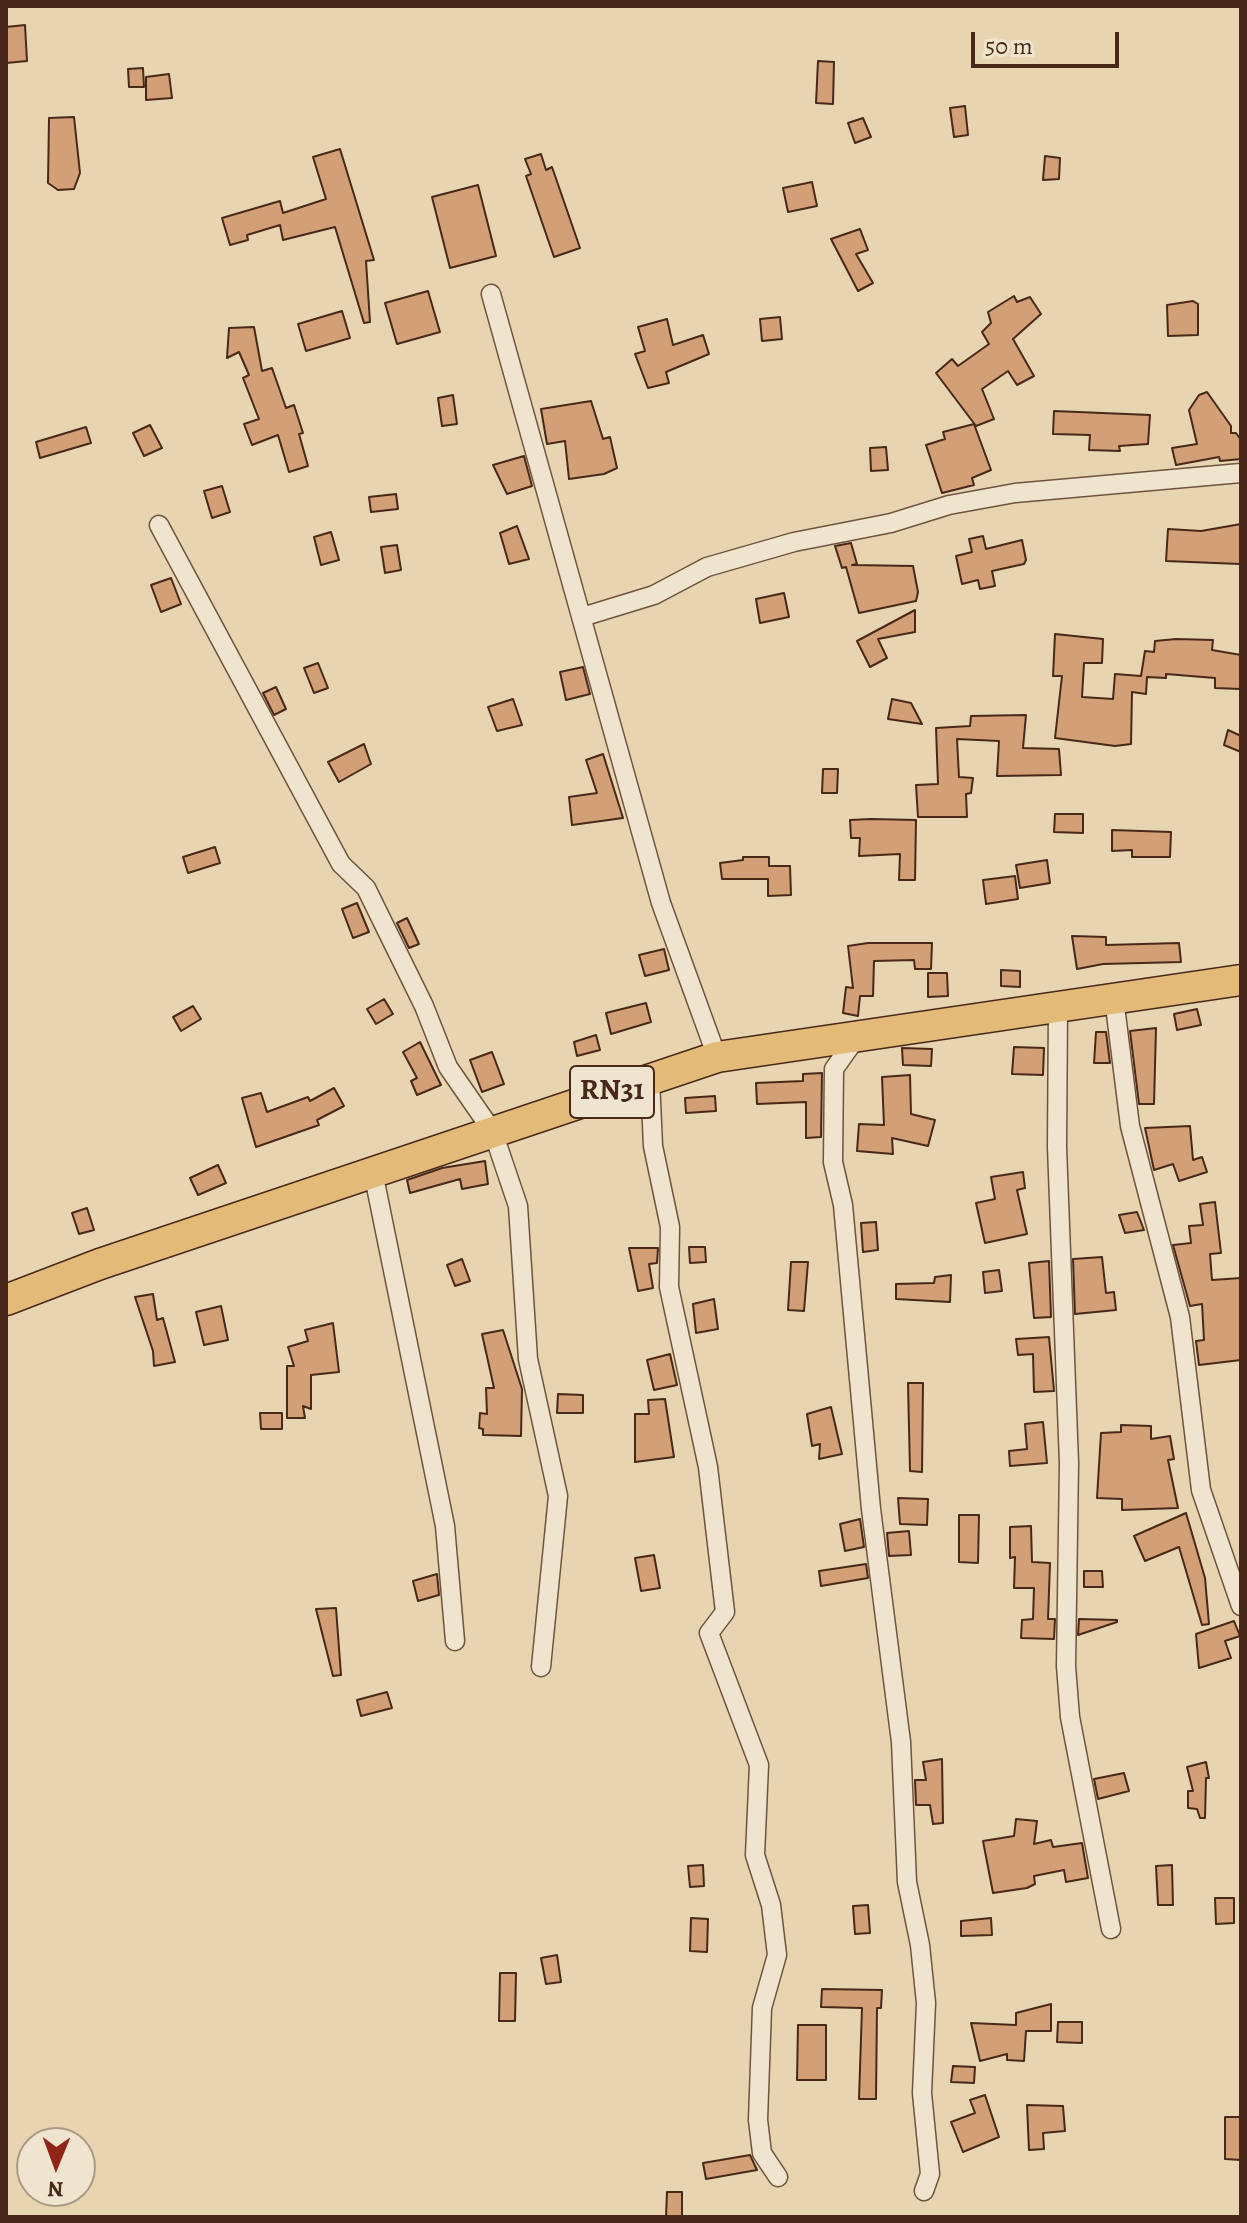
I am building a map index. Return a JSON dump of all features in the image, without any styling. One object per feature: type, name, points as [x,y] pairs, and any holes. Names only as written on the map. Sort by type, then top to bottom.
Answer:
[{"type":"main road","name":"RN31","points":[[6,1300],[100,1264],[717,1057],[1241,980]]},
{"type":"street","points":[[491,294],[661,903],[717,1057]]},
{"type":"street","points":[[582,617],[654,595],[707,567],[794,542],[891,523],[949,505],[1015,493],[1241,473]]},
{"type":"street","points":[[159,525],[341,864],[366,888],[424,1006],[448,1067],[493,1132],[522,1226],[528,1359],[557,1480],[541,1667]]},
{"type":"street","points":[[1114,998],[1130,1126],[1180,1317],[1201,1490],[1241,1606]]},
{"type":"street","points":[[1058,1008],[1057,1147],[1069,1463],[1066,1666],[1070,1717],[1111,1929]]},
{"type":"street","points":[[857,1036],[834,1065],[833,1162],[843,1205],[871,1509],[901,1742],[907,1882],[920,1945],[926,2003],[922,2093],[930,2174],[924,2191]]},
{"type":"street","points":[[650,1079],[653,1146],[670,1227],[669,1287],[708,1467],[725,1612],[722,1620],[709,1633],[759,1765],[755,1855],[771,1905],[777,1955],[762,2008],[758,2120],[762,2153],[778,2177]]},
{"type":"street","points":[[373,1172],[445,1526],[455,1641]]},
{"type":"building","points":[[25,25],[27,61],[6,63],[6,27]]},
{"type":"building","points":[[818,61],[834,62],[833,104],[816,103]]},
{"type":"building","points":[[143,68],[144,87],[129,87],[128,69]]},
{"type":"building","points":[[169,74],[172,98],[146,100],[146,77]]},
{"type":"building","points":[[965,106],[968,135],[954,137],[950,108]]},
{"type":"building","points":[[74,117],[80,173],[74,189],[58,190],[48,183],[49,118]]},
{"type":"building","points":[[863,118],[871,137],[855,143],[848,123]]},
{"type":"building","points":[[340,149],[374,260],[366,261],[370,322],[364,323],[335,227],[283,240],[280,225],[247,235],[248,240],[230,245],[222,218],[280,201],[283,213],[326,199],[313,157]]},
{"type":"building","points":[[541,154],[546,170],[552,167],[580,248],[554,257],[526,176],[531,174],[525,159]]},
{"type":"building","points":[[1045,156],[1060,158],[1059,179],[1043,180]]},
{"type":"building","points":[[812,182],[817,206],[788,212],[783,188]]},
{"type":"building","points":[[478,185],[496,256],[450,268],[432,197]]},
{"type":"building","points":[[860,229],[868,250],[856,254],[873,283],[858,291],[831,239]]},
{"type":"building","points":[[428,291],[440,332],[397,344],[385,303]]},
{"type":"building","points":[[1014,296],[1017,302],[1030,297],[1041,314],[1013,339],[1034,376],[1017,385],[1008,371],[982,389],[994,419],[976,426],[936,373],[952,359],[958,366],[989,344],[982,332],[991,323],[988,312]]},
{"type":"building","points":[[1193,301],[1198,304],[1198,335],[1168,336],[1167,305]]},
{"type":"building","points":[[342,311],[350,338],[306,351],[298,324]]},
{"type":"building","points":[[780,317],[782,339],[762,341],[760,319]]},
{"type":"building","points":[[667,319],[673,345],[703,335],[709,354],[666,372],[669,383],[648,388],[635,354],[645,351],[638,327]]},
{"type":"building","points":[[254,327],[262,371],[272,368],[286,408],[294,405],[303,433],[299,434],[308,466],[289,472],[278,435],[252,445],[244,424],[259,419],[243,378],[249,375],[239,352],[227,358],[229,328]]},
{"type":"building","points":[[1207,392],[1231,426],[1231,433],[1236,433],[1241,440],[1241,459],[1220,461],[1219,457],[1176,465],[1172,448],[1197,444],[1189,410],[1199,395]]},
{"type":"building","points":[[453,395],[457,424],[442,426],[438,398]]},
{"type":"building","points":[[591,401],[603,439],[610,437],[617,468],[604,474],[569,479],[565,441],[547,444],[541,409]]},
{"type":"building","points":[[1054,411],[1150,415],[1148,444],[1119,446],[1120,451],[1089,450],[1090,435],[1053,434]]},
{"type":"building","points":[[974,424],[991,470],[972,478],[974,485],[942,493],[926,445],[945,439],[943,432]]},
{"type":"building","points":[[150,425],[162,448],[144,456],[133,433]]},
{"type":"building","points":[[86,427],[91,443],[40,458],[36,442]]},
{"type":"building","points":[[886,447],[888,470],[871,471],[870,448]]},
{"type":"building","points":[[524,456],[532,486],[507,494],[493,465]]},
{"type":"building","points":[[222,486],[230,512],[212,518],[204,491]]},
{"type":"building","points":[[396,494],[398,509],[371,512],[369,497]]},
{"type":"building","points":[[1241,524],[1240,564],[1166,561],[1168,529],[1201,531]]},
{"type":"building","points":[[517,526],[529,559],[509,564],[500,533]]},
{"type":"building","points":[[331,532],[339,560],[321,565],[314,537]]},
{"type":"building","points":[[983,536],[986,549],[1022,540],[1026,560],[1024,564],[992,571],[995,586],[980,589],[978,580],[962,584],[956,556],[972,552],[969,539]]},
{"type":"building","points":[[851,543],[857,564],[852,565],[913,566],[918,592],[916,601],[859,613],[846,567],[842,568],[835,546]]},
{"type":"building","points":[[397,545],[401,570],[385,573],[381,547]]},
{"type":"building","points":[[171,578],[181,604],[161,612],[151,585]]},
{"type":"building","points":[[784,593],[789,617],[760,623],[756,599]]},
{"type":"building","points":[[915,610],[915,632],[878,639],[887,658],[870,667],[857,641]]},
{"type":"building","points":[[1055,634],[1103,639],[1102,663],[1084,663],[1082,697],[1113,699],[1115,674],[1141,676],[1145,651],[1154,652],[1155,641],[1176,639],[1213,640],[1212,650],[1241,655],[1241,689],[1215,688],[1215,678],[1166,674],[1166,678],[1147,677],[1146,694],[1132,692],[1131,744],[1115,746],[1055,738],[1062,676],[1053,676]]},
{"type":"building","points":[[318,663],[328,688],[314,693],[304,668]]},
{"type":"building","points":[[583,667],[590,694],[566,700],[560,672]]},
{"type":"building","points":[[276,687],[286,709],[274,715],[263,693]]},
{"type":"building","points":[[513,699],[522,725],[497,731],[488,707]]},
{"type":"building","points":[[892,699],[911,703],[922,724],[888,719]]},
{"type":"building","points":[[1026,715],[1023,748],[1059,749],[1061,775],[997,776],[999,741],[957,739],[959,777],[973,778],[971,793],[966,794],[967,817],[918,817],[916,785],[938,784],[936,728],[970,726],[971,716]]},
{"type":"building","points":[[1228,730],[1241,736],[1241,752],[1224,745]]},
{"type":"building","points":[[364,744],[371,764],[339,782],[328,762]]},
{"type":"building","points":[[603,754],[623,818],[572,825],[569,797],[597,793],[586,760]]},
{"type":"building","points":[[823,769],[838,769],[837,793],[822,793]]},
{"type":"building","points":[[1055,814],[1083,814],[1083,833],[1054,832]]},
{"type":"building","points":[[850,820],[916,820],[915,880],[899,880],[900,854],[859,856],[860,838],[851,838]]},
{"type":"building","points":[[1112,830],[1171,832],[1170,857],[1132,857],[1132,850],[1112,851]]},
{"type":"building","points":[[215,847],[220,863],[188,873],[183,857]]},
{"type":"building","points":[[743,857],[769,857],[769,866],[790,866],[791,895],[768,896],[768,879],[722,879],[720,863],[743,860]]},
{"type":"building","points":[[1047,860],[1050,883],[1020,888],[1016,865]]},
{"type":"building","points":[[1015,876],[1018,899],[986,904],[983,880]]},
{"type":"building","points":[[357,903],[369,932],[353,938],[342,909]]},
{"type":"building","points":[[407,918],[419,944],[409,948],[397,923]]},
{"type":"building","points":[[1072,936],[1106,937],[1106,945],[1179,943],[1181,962],[1103,964],[1077,969]]},
{"type":"building","points":[[932,943],[931,969],[915,969],[914,960],[874,961],[873,996],[860,996],[858,1016],[843,1013],[846,987],[853,988],[848,946]]},
{"type":"building","points":[[664,949],[669,970],[645,976],[639,955]]},
{"type":"building","points":[[1001,970],[1020,971],[1020,987],[1001,986]]},
{"type":"building","points":[[928,973],[947,973],[948,996],[928,997]]},
{"type":"building","points":[[384,999],[393,1014],[376,1024],[367,1009]]},
{"type":"building","points":[[646,1003],[651,1022],[611,1034],[606,1013]]},
{"type":"building","points":[[193,1006],[201,1019],[181,1031],[173,1017]]},
{"type":"building","points":[[1197,1009],[1201,1025],[1177,1030],[1174,1014]]},
{"type":"building","points":[[1156,1028],[1154,1104],[1139,1104],[1130,1031]]},
{"type":"building","points":[[1096,1032],[1106,1032],[1110,1063],[1094,1063]]},
{"type":"building","points":[[596,1035],[600,1050],[577,1056],[574,1042]]},
{"type":"building","points":[[420,1042],[441,1085],[417,1095],[411,1081],[417,1078],[403,1052]]},
{"type":"building","points":[[1014,1047],[1044,1048],[1043,1075],[1012,1074]]},
{"type":"building","points":[[902,1048],[932,1049],[931,1066],[903,1065]]},
{"type":"building","points":[[492,1052],[504,1084],[482,1092],[470,1060]]},
{"type":"building","points":[[822,1073],[821,1137],[806,1138],[806,1102],[757,1104],[756,1083],[803,1081],[803,1074]]},
{"type":"building","points":[[910,1075],[911,1114],[935,1120],[928,1146],[892,1138],[893,1154],[857,1151],[859,1124],[884,1125],[882,1077]]},
{"type":"building","points":[[334,1088],[344,1106],[317,1120],[319,1125],[256,1147],[242,1098],[261,1093],[267,1112],[308,1097],[310,1101]]},
{"type":"building","points":[[715,1096],[716,1111],[686,1113],[685,1098]]},
{"type":"building","points":[[1190,1126],[1193,1160],[1202,1157],[1207,1172],[1179,1181],[1173,1164],[1154,1170],[1145,1128]]},
{"type":"building","points":[[485,1161],[488,1184],[462,1189],[460,1179],[410,1193],[407,1180],[442,1168]]},
{"type":"building","points":[[218,1165],[226,1183],[198,1195],[190,1178]]},
{"type":"building","points":[[1023,1172],[1025,1188],[1017,1190],[1027,1234],[985,1243],[976,1203],[995,1199],[991,1177]]},
{"type":"building","points":[[1215,1202],[1221,1253],[1210,1254],[1212,1280],[1241,1278],[1241,1360],[1199,1365],[1196,1341],[1204,1340],[1202,1304],[1190,1306],[1173,1245],[1191,1243],[1189,1226],[1203,1225],[1200,1204]]},
{"type":"building","points":[[87,1208],[94,1230],[79,1234],[72,1213]]},
{"type":"building","points":[[1137,1212],[1144,1230],[1125,1233],[1119,1215]]},
{"type":"building","points":[[876,1222],[878,1250],[863,1252],[861,1223]]},
{"type":"building","points":[[689,1247],[705,1247],[706,1262],[690,1263]]},
{"type":"building","points":[[629,1248],[658,1248],[657,1263],[649,1264],[653,1288],[638,1291]]},
{"type":"building","points":[[1102,1257],[1106,1293],[1114,1292],[1116,1310],[1075,1314],[1073,1259]]},
{"type":"building","points":[[462,1259],[470,1281],[455,1286],[447,1265]]},
{"type":"building","points":[[1049,1261],[1051,1317],[1034,1318],[1029,1263]]},
{"type":"building","points":[[791,1262],[808,1262],[804,1311],[788,1310]]},
{"type":"building","points":[[999,1270],[1002,1291],[985,1293],[983,1272]]},
{"type":"building","points":[[951,1275],[950,1302],[896,1299],[896,1284],[934,1283],[935,1277]]},
{"type":"building","points":[[153,1294],[157,1320],[163,1318],[175,1362],[154,1366],[153,1351],[135,1297]]},
{"type":"building","points":[[714,1299],[718,1329],[696,1333],[693,1304]]},
{"type":"building","points":[[221,1306],[228,1340],[204,1345],[196,1312]]},
{"type":"building","points":[[333,1323],[339,1372],[311,1375],[311,1409],[303,1406],[305,1418],[287,1418],[287,1366],[294,1366],[288,1347],[308,1341],[305,1330]]},
{"type":"building","points":[[503,1330],[522,1389],[521,1436],[483,1435],[483,1429],[479,1428],[480,1413],[487,1414],[486,1388],[494,1388],[482,1334]]},
{"type":"building","points":[[1049,1337],[1054,1391],[1034,1392],[1033,1354],[1018,1355],[1016,1339]]},
{"type":"building","points":[[670,1354],[677,1385],[654,1390],[647,1360]]},
{"type":"building","points":[[908,1383],[923,1383],[922,1472],[910,1471]]},
{"type":"building","points":[[558,1394],[583,1395],[583,1413],[557,1413]]},
{"type":"building","points":[[665,1399],[674,1457],[635,1462],[635,1414],[649,1414],[648,1400]]},
{"type":"building","points":[[831,1407],[842,1454],[819,1459],[820,1444],[812,1446],[807,1414]]},
{"type":"building","points":[[260,1413],[282,1413],[282,1429],[261,1429]]},
{"type":"building","points":[[1043,1422],[1047,1463],[1010,1466],[1009,1451],[1027,1449],[1025,1424]]},
{"type":"building","points":[[1121,1425],[1151,1426],[1151,1439],[1170,1436],[1174,1459],[1168,1460],[1178,1508],[1122,1510],[1122,1499],[1097,1498],[1101,1433],[1121,1432]]},
{"type":"building","points":[[898,1498],[928,1499],[927,1525],[900,1524]]},
{"type":"building","points":[[1186,1513],[1205,1578],[1209,1624],[1202,1625],[1179,1547],[1145,1561],[1134,1536]]},
{"type":"building","points":[[959,1515],[979,1515],[978,1563],[959,1562]]},
{"type":"building","points":[[860,1519],[864,1547],[845,1551],[840,1524]]},
{"type":"building","points":[[1031,1526],[1032,1562],[1050,1563],[1048,1619],[1055,1619],[1054,1639],[1021,1638],[1022,1620],[1033,1619],[1034,1588],[1014,1588],[1015,1557],[1010,1558],[1010,1527]]},
{"type":"building","points":[[909,1531],[911,1555],[889,1556],[887,1533]]},
{"type":"building","points":[[654,1555],[660,1588],[641,1591],[635,1558]]},
{"type":"building","points":[[866,1564],[868,1578],[821,1586],[819,1571]]},
{"type":"building","points":[[1084,1571],[1102,1571],[1103,1587],[1084,1587]]},
{"type":"building","points":[[437,1574],[439,1595],[418,1601],[413,1581]]},
{"type":"building","points":[[336,1608],[341,1675],[333,1676],[316,1609]]},
{"type":"building","points":[[1079,1619],[1117,1620],[1117,1622],[1078,1635]]},
{"type":"building","points":[[1234,1621],[1240,1636],[1225,1641],[1231,1658],[1199,1668],[1196,1634]]},
{"type":"building","points":[[387,1692],[392,1708],[361,1716],[357,1700]]},
{"type":"building","points":[[942,1759],[943,1823],[933,1824],[930,1805],[916,1805],[915,1780],[926,1780],[923,1762]]},
{"type":"building","points":[[1206,1762],[1209,1778],[1206,1778],[1205,1818],[1200,1818],[1197,1809],[1188,1808],[1188,1791],[1193,1791],[1187,1767]]},
{"type":"building","points":[[1124,1773],[1129,1791],[1098,1799],[1094,1779]]},
{"type":"building","points":[[1016,1819],[1037,1821],[1034,1844],[1051,1840],[1053,1847],[1082,1843],[1088,1878],[1066,1882],[1064,1870],[1034,1876],[1035,1884],[1027,1888],[993,1893],[983,1841],[1014,1836]]},
{"type":"building","points":[[703,1865],[704,1886],[690,1887],[688,1866]]},
{"type":"building","points":[[1172,1865],[1173,1905],[1158,1905],[1156,1866]]},
{"type":"building","points":[[1215,1898],[1234,1898],[1234,1923],[1216,1924]]},
{"type":"building","points":[[868,1905],[870,1933],[855,1934],[853,1906]]},
{"type":"building","points":[[691,1918],[708,1919],[707,1952],[690,1951]]},
{"type":"building","points":[[991,1918],[992,1935],[961,1936],[961,1921]]},
{"type":"building","points":[[557,1955],[561,1982],[546,1984],[541,1958]]},
{"type":"building","points":[[500,1973],[516,1973],[515,2021],[499,2021]]},
{"type":"building","points":[[822,1989],[882,1990],[881,2008],[877,2008],[876,2099],[859,2099],[862,2008],[821,2007]]},
{"type":"building","points":[[1051,2004],[1051,2031],[1026,2031],[1024,2061],[1007,2060],[1007,2054],[980,2061],[971,2023],[1016,2025],[1016,2013]]},
{"type":"building","points":[[1058,2022],[1082,2022],[1082,2043],[1057,2042]]},
{"type":"building","points":[[798,2025],[826,2025],[826,2080],[797,2080]]},
{"type":"building","points":[[953,2066],[975,2067],[974,2083],[951,2082]]},
{"type":"building","points":[[985,2095],[999,2137],[963,2152],[951,2122],[975,2113],[970,2100]]},
{"type":"building","points":[[1027,2105],[1063,2106],[1065,2131],[1043,2133],[1044,2149],[1029,2150]]},
{"type":"building","points":[[1225,2117],[1241,2117],[1241,2160],[1225,2159]]},
{"type":"building","points":[[750,2155],[757,2170],[706,2179],[703,2163]]},
{"type":"building","points":[[667,2192],[682,2192],[682,2217],[666,2217]]}]
